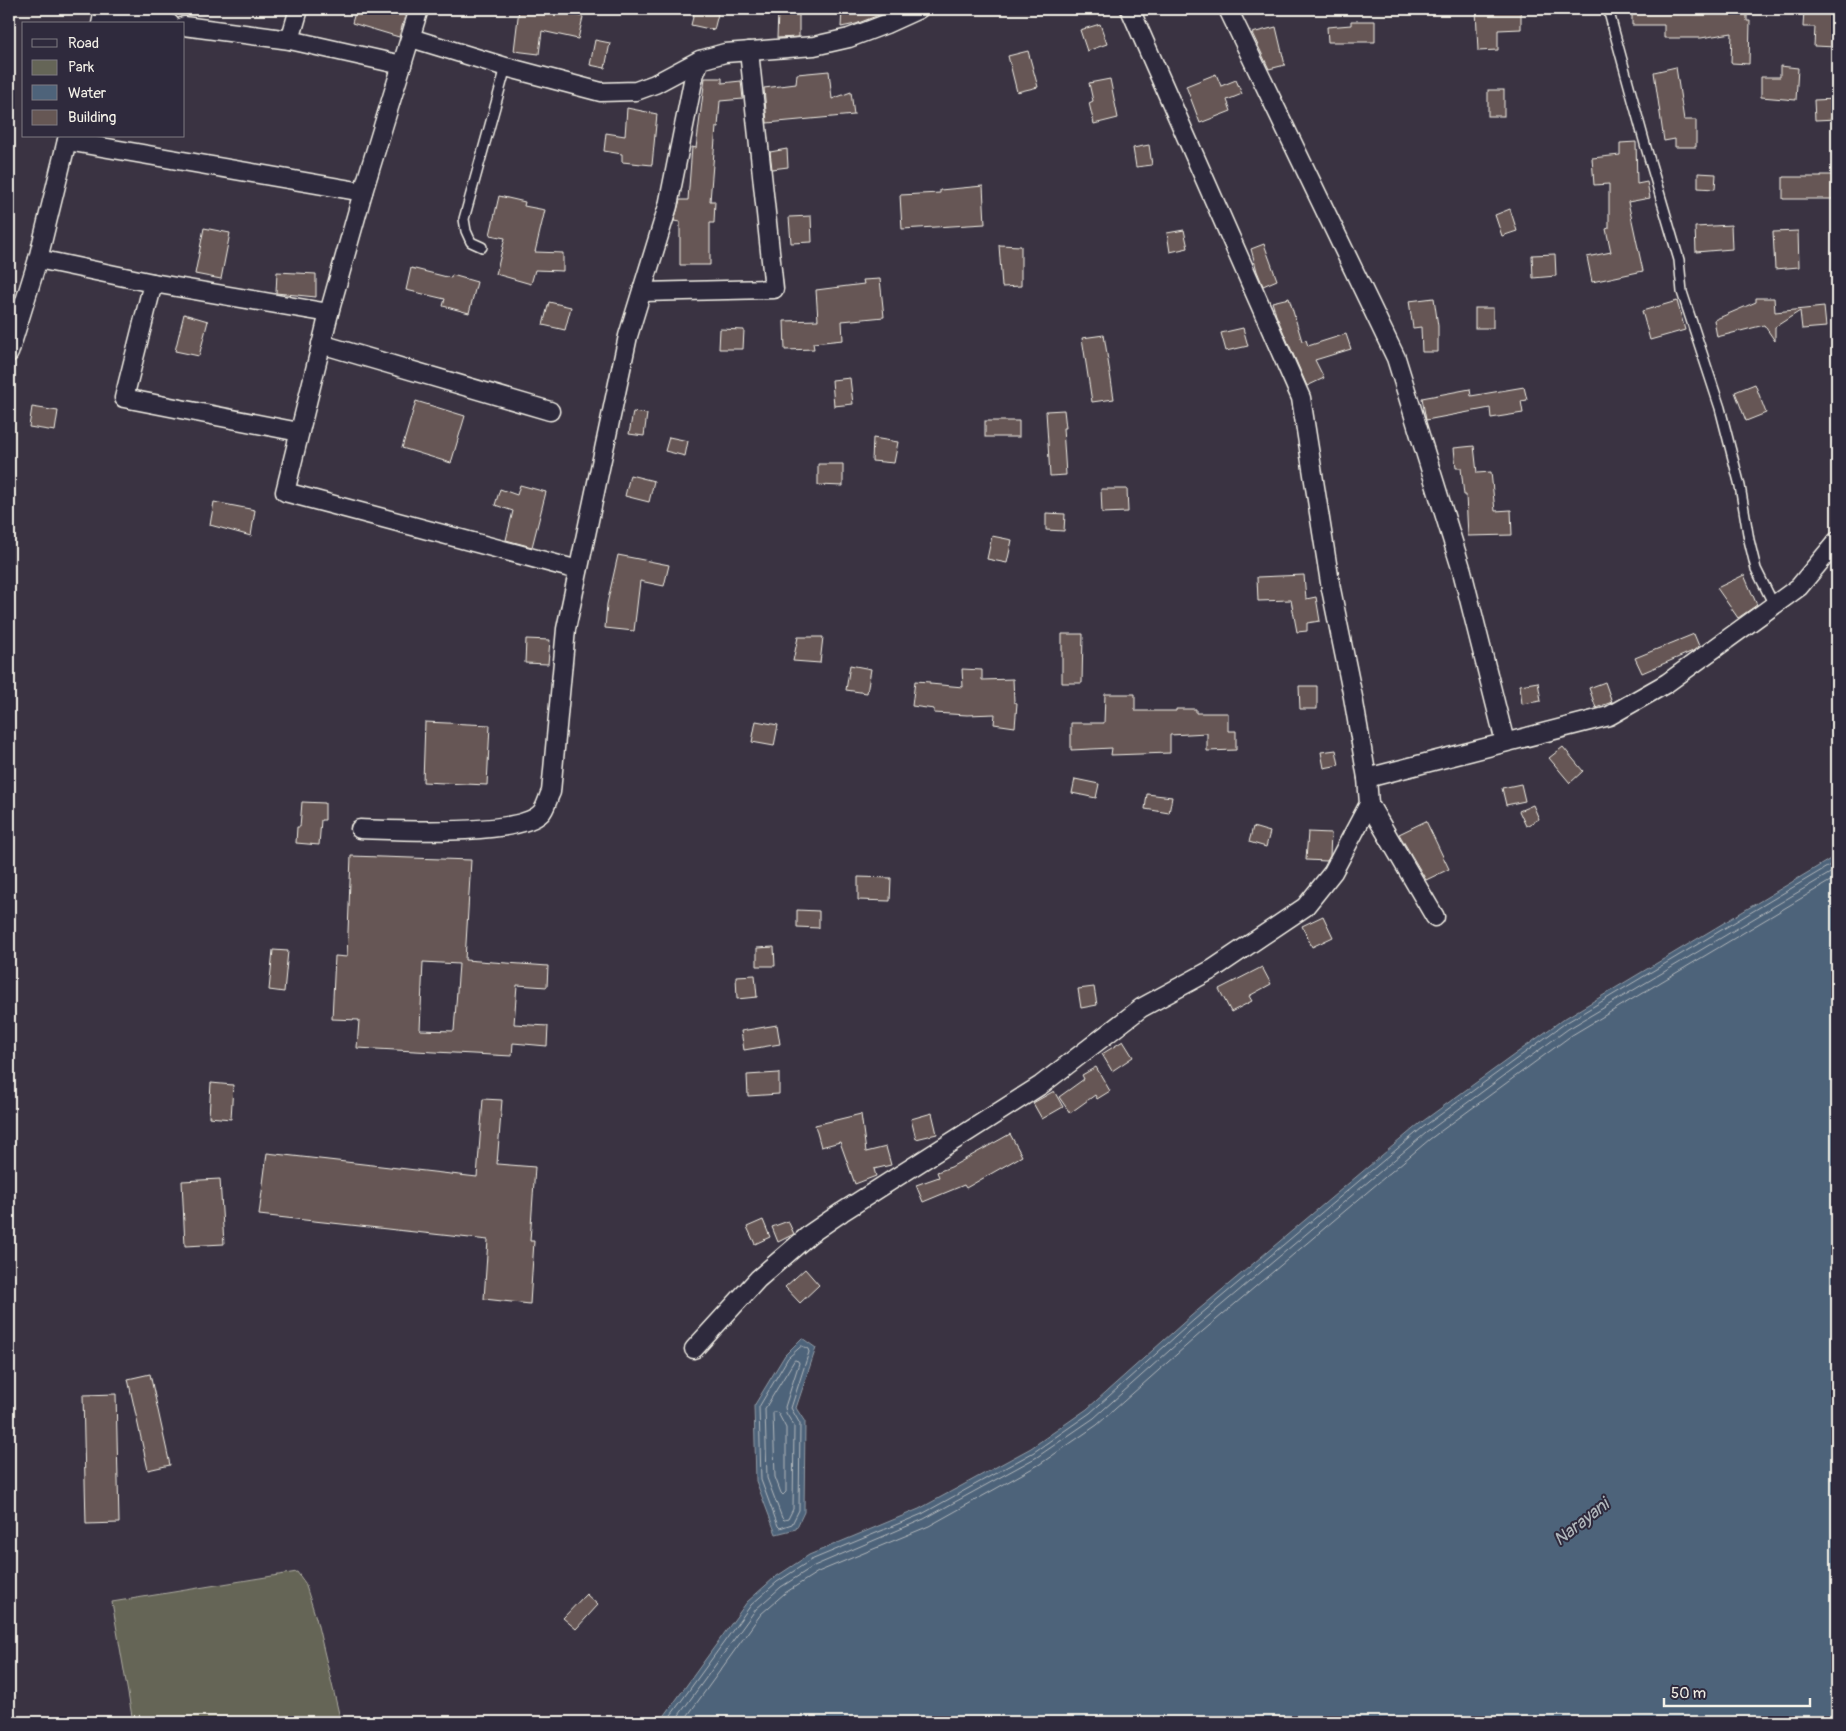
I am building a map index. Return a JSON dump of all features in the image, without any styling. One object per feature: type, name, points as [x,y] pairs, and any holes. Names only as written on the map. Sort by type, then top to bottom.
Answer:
[{"type":"street","points":[[290,40],[299,9]]},
{"type":"street","points":[[419,9],[363,192],[329,313],[285,492],[578,570]]},
{"type":"street","points":[[411,38],[506,67],[601,92],[636,91],[655,84],[700,60],[725,53],[814,46],[849,38],[919,9]]},
{"type":"street","points":[[1130,9],[1301,398],[1331,589],[1354,697],[1367,778],[1369,804],[1435,917]]},
{"type":"street","points":[[1228,9],[1396,358],[1462,572],[1505,742]]},
{"type":"street","points":[[103,16],[153,22]]},
{"type":"street","points":[[185,26],[290,40],[402,65]]},
{"type":"street","points":[[642,292],[774,289],[749,52]]},
{"type":"street","points":[[360,829],[448,830],[496,828],[521,823],[542,813],[551,792],[566,629],[578,570],[628,336],[668,206],[694,76],[700,60]]},
{"type":"street","points":[[9,354],[38,259],[68,138],[363,192]]},
{"type":"street","points":[[38,259],[153,283],[329,313]]},
{"type":"street","points":[[153,283],[124,398],[300,432]]},
{"type":"street","points":[[321,344],[550,411]]},
{"type":"street","points":[[1367,778],[1609,716],[1667,683],[1799,587],[1837,541]]},
{"type":"street","points":[[694,1348],[758,1279],[810,1234],[1041,1085],[1141,1008],[1213,969],[1305,907],[1333,872],[1369,804]]},
{"type":"lane","points":[[1608,9],[1679,260],[1682,292],[1720,408],[1740,486],[1756,569],[1774,605]]},
{"type":"lane","points":[[482,247],[471,242],[466,231],[464,218],[506,67]]},
{"type":"green space","points":[[297,1572],[305,1583],[316,1618],[341,1722],[133,1722],[112,1602]]},
{"type":"water","name":"Narayani","points":[[1837,855],[1837,1722],[660,1722],[747,1602],[774,1578],[809,1555],[919,1509],[1031,1448],[1087,1409],[1191,1316],[1419,1124],[1562,1020]]},
{"type":"water","points":[[802,1338],[816,1348],[796,1408],[805,1422],[804,1512],[796,1529],[776,1534],[756,1481],[754,1406],[785,1355]]},
{"type":"building","points":[[356,9],[407,9],[399,37],[352,23]]},
{"type":"building","points":[[519,9],[552,9],[583,17],[578,39],[542,31],[539,54],[514,51]]},
{"type":"building","points":[[695,9],[718,14],[714,30],[691,25]]},
{"type":"building","points":[[842,9],[894,9],[856,24],[841,27]]},
{"type":"building","points":[[1476,9],[1521,11],[1521,29],[1498,30],[1498,50],[1478,51]]},
{"type":"building","points":[[1632,9],[1727,9],[1728,14],[1747,14],[1747,21],[1750,21],[1749,64],[1731,63],[1732,33],[1701,38],[1664,38],[1664,25],[1632,25]]},
{"type":"building","points":[[1804,9],[1834,9],[1834,12],[1837,12],[1837,47],[1814,46],[1815,27],[1803,27]]},
{"type":"building","points":[[778,12],[799,12],[799,37],[777,38]]},
{"type":"building","points":[[1351,21],[1375,21],[1375,42],[1328,42],[1327,27],[1351,25]]},
{"type":"building","points":[[1100,24],[1107,44],[1087,51],[1080,30]]},
{"type":"building","points":[[1276,27],[1285,65],[1269,69],[1252,33]]},
{"type":"building","points":[[595,40],[610,43],[605,68],[590,65]]},
{"type":"building","points":[[1028,51],[1038,87],[1017,92],[1008,56]]},
{"type":"building","points":[[1780,66],[1798,68],[1796,100],[1761,97],[1761,77],[1780,77]]},
{"type":"building","points":[[1676,67],[1684,120],[1696,120],[1696,147],[1675,147],[1675,139],[1664,141],[1654,72]]},
{"type":"building","points":[[829,71],[832,99],[851,92],[854,115],[767,123],[764,88],[796,84],[797,74]]},
{"type":"building","points":[[1216,74],[1221,86],[1236,80],[1242,94],[1227,100],[1231,111],[1200,123],[1186,86]]},
{"type":"building","points":[[705,78],[722,78],[722,83],[741,81],[743,99],[720,101],[710,201],[715,201],[714,223],[710,223],[710,265],[680,265],[680,222],[674,221],[680,200],[688,200],[692,147],[696,148]]},
{"type":"building","points":[[1110,79],[1118,118],[1094,124],[1089,103],[1093,101],[1089,83]]},
{"type":"building","points":[[1488,90],[1504,90],[1504,116],[1488,116]]},
{"type":"building","points":[[1837,99],[1837,119],[1815,120],[1814,100]]},
{"type":"building","points":[[627,108],[657,114],[652,165],[622,162],[622,154],[604,151],[606,133],[625,136]]},
{"type":"building","points":[[1636,142],[1637,184],[1647,182],[1650,198],[1628,202],[1643,271],[1592,282],[1587,257],[1611,252],[1606,229],[1609,228],[1609,184],[1594,185],[1592,158],[1620,155],[1620,143]]},
{"type":"building","points":[[1149,145],[1152,165],[1136,167],[1133,148]]},
{"type":"building","points":[[787,149],[788,167],[772,169],[770,152]]},
{"type":"building","points":[[1698,173],[1716,174],[1715,189],[1698,188]]},
{"type":"building","points":[[1821,175],[1837,175],[1837,199],[1783,199],[1783,177],[1821,177]]},
{"type":"building","points":[[983,186],[985,224],[902,229],[900,195],[940,193],[940,190]]},
{"type":"building","points":[[499,196],[525,202],[524,206],[545,210],[535,252],[563,253],[563,271],[535,270],[531,284],[496,274],[505,238],[490,235]]},
{"type":"building","points":[[1510,209],[1517,231],[1502,236],[1495,215]]},
{"type":"building","points":[[811,216],[812,242],[791,243],[789,217]]},
{"type":"building","points":[[1731,225],[1732,249],[1696,252],[1695,227]]},
{"type":"building","points":[[204,228],[230,233],[221,279],[195,274]]},
{"type":"building","points":[[1184,230],[1188,248],[1170,252],[1167,233]]},
{"type":"building","points":[[1798,231],[1799,267],[1775,269],[1773,232]]},
{"type":"building","points":[[1264,244],[1277,280],[1263,286],[1251,249]]},
{"type":"building","points":[[999,245],[1021,246],[1021,286],[1002,287]]},
{"type":"building","points":[[1555,254],[1556,276],[1533,278],[1532,255]]},
{"type":"building","points":[[411,268],[451,278],[452,275],[477,282],[469,313],[443,306],[445,299],[406,290]]},
{"type":"building","points":[[277,272],[316,274],[316,297],[276,293]]},
{"type":"building","points":[[880,279],[884,317],[842,321],[843,340],[813,343],[814,349],[785,350],[784,321],[818,320],[816,290],[864,284],[863,280]]},
{"type":"building","points":[[1289,298],[1302,341],[1306,340],[1308,346],[1346,334],[1351,349],[1315,360],[1324,378],[1307,386],[1272,302]]},
{"type":"building","points":[[1434,298],[1438,326],[1438,352],[1422,352],[1421,327],[1413,328],[1409,301]]},
{"type":"building","points":[[1756,298],[1774,298],[1775,312],[1824,307],[1826,327],[1802,329],[1800,311],[1775,327],[1775,341],[1764,325],[1717,337],[1714,320],[1756,302]]},
{"type":"building","points":[[1677,301],[1685,330],[1650,340],[1642,311]]},
{"type":"building","points":[[549,302],[571,307],[565,330],[543,325]]},
{"type":"building","points":[[1475,308],[1493,308],[1493,328],[1475,328]]},
{"type":"building","points":[[184,314],[208,321],[199,356],[175,351]]},
{"type":"building","points":[[1243,328],[1248,346],[1226,351],[1221,333]]},
{"type":"building","points":[[720,329],[744,330],[743,349],[719,349]]},
{"type":"building","points":[[1104,335],[1114,399],[1092,402],[1082,338]]},
{"type":"building","points":[[850,378],[853,404],[834,406],[832,380]]},
{"type":"building","points":[[1755,384],[1766,413],[1746,421],[1735,392]]},
{"type":"building","points":[[1524,387],[1527,400],[1521,401],[1523,413],[1491,418],[1490,408],[1426,420],[1422,398],[1470,389],[1471,396]]},
{"type":"building","points":[[416,401],[465,416],[451,463],[402,448]]},
{"type":"building","points":[[32,407],[58,411],[55,431],[29,427]]},
{"type":"building","points":[[1064,410],[1066,428],[1063,428],[1066,475],[1050,476],[1046,411]]},
{"type":"building","points":[[633,412],[647,414],[644,436],[629,434]]},
{"type":"building","points":[[985,421],[1019,421],[1019,437],[985,437]]},
{"type":"building","points":[[669,437],[688,441],[685,456],[665,451]]},
{"type":"building","points":[[873,438],[898,442],[894,463],[872,461]]},
{"type":"building","points":[[1474,446],[1477,473],[1491,472],[1495,511],[1511,510],[1512,535],[1468,536],[1466,495],[1464,495],[1461,468],[1456,468],[1454,448]]},
{"type":"building","points":[[818,464],[843,464],[843,486],[818,485]]},
{"type":"building","points":[[630,475],[654,481],[649,502],[625,496]]},
{"type":"building","points":[[520,485],[546,492],[532,547],[506,540],[513,511],[495,505],[500,489],[517,495]]},
{"type":"building","points":[[1101,489],[1127,489],[1128,512],[1102,513]]},
{"type":"building","points":[[214,502],[255,510],[251,536],[210,525]]},
{"type":"building","points":[[1046,513],[1065,514],[1064,531],[1046,530]]},
{"type":"building","points":[[992,536],[1012,540],[1007,563],[987,559]]},
{"type":"building","points":[[618,555],[669,565],[664,586],[640,581],[634,631],[605,628],[607,604]]},
{"type":"building","points":[[1304,575],[1306,599],[1316,597],[1320,621],[1307,623],[1307,631],[1297,632],[1291,600],[1258,601],[1257,577]]},
{"type":"building","points":[[1744,575],[1757,605],[1738,618],[1717,588]]},
{"type":"building","points":[[1062,634],[1083,634],[1082,683],[1062,683]]},
{"type":"building","points":[[1694,634],[1699,646],[1693,651],[1642,673],[1635,658]]},
{"type":"building","points":[[798,637],[823,637],[820,663],[793,661]]},
{"type":"building","points":[[526,639],[550,640],[548,664],[525,663]]},
{"type":"building","points":[[850,665],[871,669],[867,693],[846,690]]},
{"type":"building","points":[[962,669],[982,670],[982,680],[1013,679],[1014,702],[1017,703],[1015,727],[994,724],[995,714],[934,713],[934,709],[912,706],[915,681],[963,687]]},
{"type":"building","points":[[1538,682],[1541,701],[1522,704],[1520,685]]},
{"type":"building","points":[[1605,682],[1612,702],[1596,708],[1589,688]]},
{"type":"building","points":[[1299,686],[1317,686],[1317,709],[1300,709]]},
{"type":"building","points":[[1105,694],[1135,694],[1135,711],[1196,709],[1196,713],[1228,713],[1228,731],[1236,731],[1236,750],[1207,751],[1207,733],[1170,735],[1170,753],[1111,755],[1112,748],[1071,750],[1071,723],[1104,723]]},
{"type":"building","points":[[756,721],[778,725],[774,746],[752,742]]},
{"type":"building","points":[[425,722],[490,725],[487,785],[423,782]]},
{"type":"building","points":[[1563,747],[1583,771],[1570,783],[1549,758]]},
{"type":"building","points":[[1336,750],[1339,765],[1324,768],[1321,752]]},
{"type":"building","points":[[1075,779],[1099,784],[1096,798],[1072,793]]},
{"type":"building","points":[[1521,784],[1525,801],[1506,805],[1502,788]]},
{"type":"building","points":[[1147,794],[1172,797],[1169,813],[1145,809]]},
{"type":"building","points":[[302,802],[325,803],[325,820],[321,820],[319,845],[296,843],[297,827],[300,827]]},
{"type":"building","points":[[1533,805],[1539,819],[1526,826],[1519,811]]},
{"type":"building","points":[[1426,821],[1449,869],[1426,880],[1399,834]]},
{"type":"building","points":[[1253,827],[1270,832],[1266,847],[1249,842]]},
{"type":"building","points":[[1308,832],[1331,833],[1330,856],[1327,861],[1306,860]]},
{"type":"building","points":[[351,856],[471,860],[465,960],[548,966],[547,987],[517,985],[514,1024],[548,1026],[547,1046],[513,1043],[512,1056],[357,1048],[359,1020],[332,1019],[335,956],[347,957]],"holes":[[[423,962],[459,964],[454,1031],[420,1030]]]},
{"type":"building","points":[[858,877],[891,878],[890,901],[858,900]]},
{"type":"building","points":[[797,910],[819,911],[819,928],[797,927]]},
{"type":"building","points":[[1323,916],[1333,937],[1312,947],[1302,926]]},
{"type":"building","points":[[774,947],[775,966],[757,966],[757,948]]},
{"type":"building","points":[[273,950],[288,951],[284,992],[269,990]]},
{"type":"building","points":[[1262,967],[1271,984],[1249,996],[1252,1001],[1231,1012],[1219,989]]},
{"type":"building","points":[[755,975],[757,997],[737,999],[736,976]]},
{"type":"building","points":[[1094,987],[1097,1005],[1081,1008],[1078,989]]},
{"type":"building","points":[[777,1025],[780,1044],[744,1050],[741,1031]]},
{"type":"building","points":[[1123,1041],[1133,1057],[1112,1071],[1102,1054]]},
{"type":"building","points":[[1096,1067],[1110,1091],[1097,1099],[1095,1095],[1070,1113],[1059,1097],[1084,1079],[1082,1075]]},
{"type":"building","points":[[779,1073],[779,1094],[748,1096],[747,1075]]},
{"type":"building","points":[[211,1083],[233,1085],[231,1119],[209,1117]]},
{"type":"building","points":[[1054,1091],[1063,1107],[1042,1119],[1033,1103]]},
{"type":"building","points":[[483,1099],[502,1100],[497,1164],[535,1167],[530,1241],[534,1241],[530,1304],[484,1299],[488,1240],[259,1215],[267,1153],[477,1177]]},
{"type":"building","points":[[932,1113],[937,1134],[916,1139],[911,1119]]},
{"type":"building","points":[[861,1114],[866,1152],[886,1147],[891,1165],[874,1169],[876,1176],[855,1184],[840,1142],[821,1147],[815,1125]]},
{"type":"building","points":[[1010,1134],[1022,1156],[966,1188],[964,1185],[923,1202],[916,1185],[939,1177],[937,1172],[951,1167]]},
{"type":"building","points":[[220,1179],[224,1244],[185,1246],[182,1181]]},
{"type":"building","points":[[763,1220],[770,1237],[755,1244],[747,1227]]},
{"type":"building","points":[[788,1221],[794,1234],[778,1242],[772,1227]]},
{"type":"building","points":[[805,1269],[819,1285],[800,1303],[785,1287]]},
{"type":"building","points":[[150,1374],[170,1465],[148,1470],[128,1379]]},
{"type":"building","points":[[116,1394],[119,1523],[86,1524],[83,1395]]},
{"type":"building","points":[[586,1594],[598,1605],[576,1629],[563,1618]]}]
